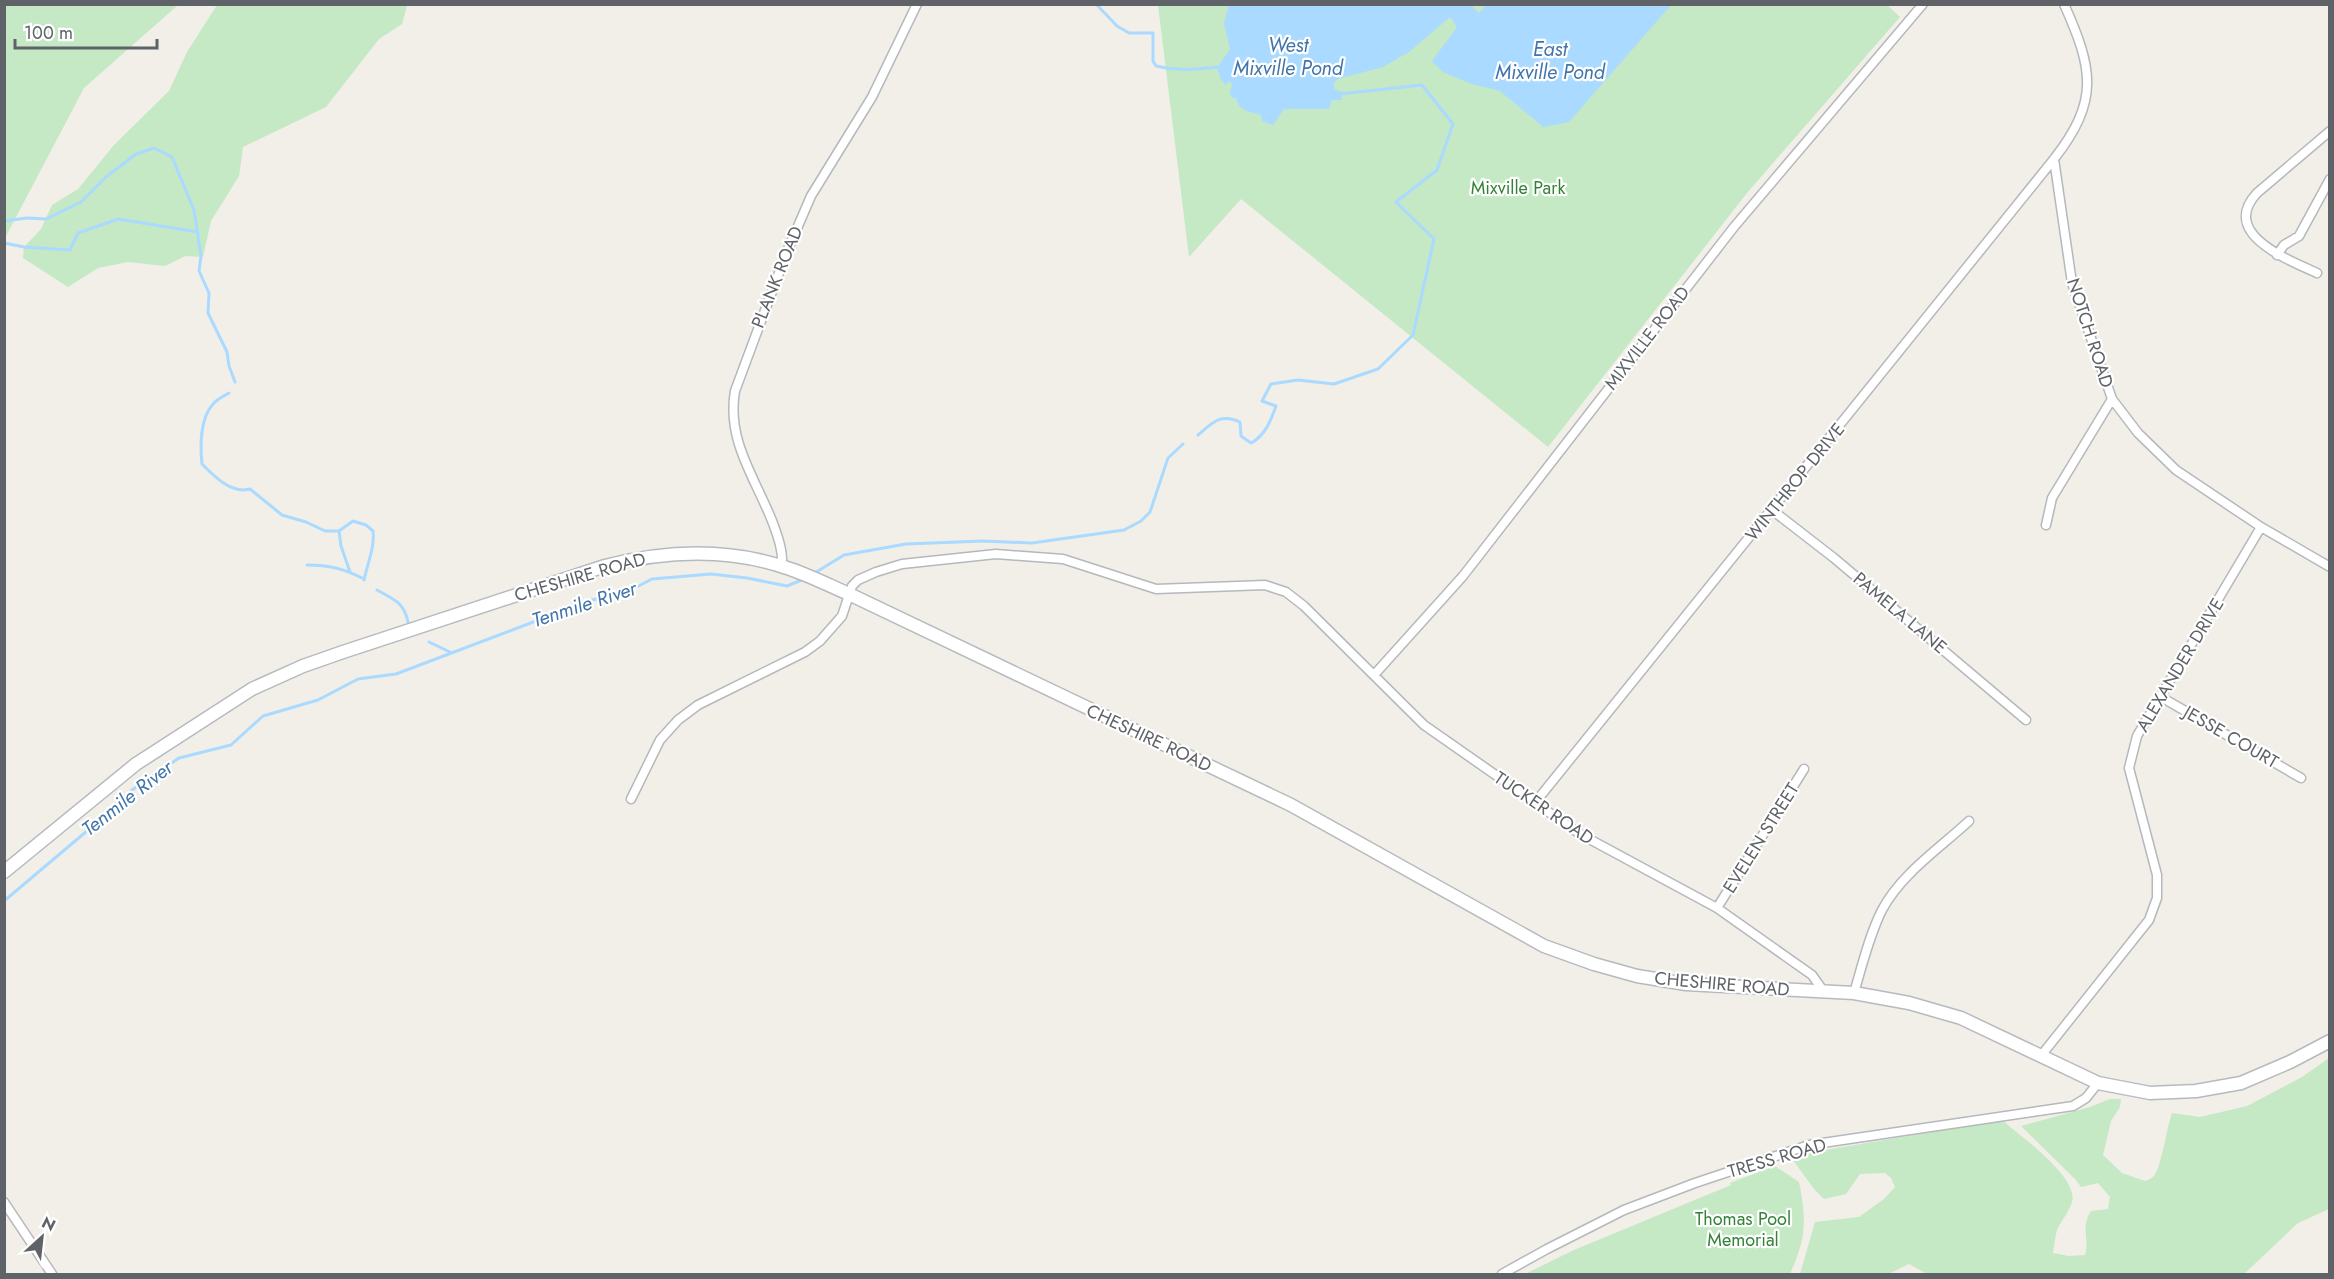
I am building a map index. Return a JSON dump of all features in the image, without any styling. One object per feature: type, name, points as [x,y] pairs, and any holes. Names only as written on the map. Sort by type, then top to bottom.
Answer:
[{"type":"main road","name":"CHESHIRE ROAD","points":[[4,872],[136,764],[252,689],[303,666],[486,604],[637,558],[695,553],[743,558],[782,566],[849,594],[1291,805],[1544,946],[1594,964],[1637,976],[1686,984],[1854,993],[1909,1003],[1961,1018],[2098,1083],[2150,1093],[2196,1091],[2241,1083],[2290,1062],[2330,1041]]},
{"type":"street","name":"PLANK ROAD","points":[[782,566],[783,554],[777,534],[734,431],[735,391],[786,254],[811,195],[872,97],[917,4]]},
{"type":"street","name":"MIXVILLE ROAD","points":[[1374,675],[1463,576],[1734,227],[1923,4]]},
{"type":"street","points":[[2054,159],[2075,128],[2085,104],[2089,76],[2080,39],[2064,4]]},
{"type":"street","points":[[2317,273],[2263,246],[2251,231],[2247,216],[2250,202],[2257,193],[2330,131]]},
{"type":"street","name":"NOTCH ROAD","points":[[2054,159],[2072,283],[2112,399],[2138,433],[2176,470],[2261,527],[2330,567]]},
{"type":"street","name":"WINTHROP DRIVE","points":[[1534,804],[2054,159]]},
{"type":"street","points":[[2277,255],[2284,244],[2299,236],[2330,179]]},
{"type":"street","points":[[2046,525],[2052,498],[2112,399]]},
{"type":"street","name":"PAMELA LANE","points":[[1772,510],[1834,558],[2026,720]]},
{"type":"street","name":"ALEXANDER DRIVE","points":[[2040,1057],[2149,920],[2157,898],[2157,875],[2129,768],[2137,736],[2261,527]]},
{"type":"street","name":"TUCKER ROAD","points":[[849,594],[852,586],[858,580],[902,564],[996,554],[1063,559],[1156,590],[1265,585],[1286,592],[1304,606],[1424,725],[1580,834],[1717,908],[1812,975],[1824,992]]},
{"type":"street","points":[[631,799],[660,740],[678,720],[698,705],[784,663],[820,641],[842,616],[849,594]]},
{"type":"street","name":"JESSE COURT","points":[[2161,697],[2301,778]]},
{"type":"street","name":"EVELEN STREET","points":[[1717,908],[1804,769]]},
{"type":"street","points":[[1854,993],[1869,943],[1883,909],[1902,881],[1970,821]]},
{"type":"street","name":"TRESS ROAD","points":[[1502,1275],[1624,1210],[1695,1183],[1809,1145],[2073,1106],[2086,1098],[2098,1083]]},
{"type":"street","points":[[4,1202],[52,1275]]},
{"type":"green space","points":[[5,4],[178,5],[84,88],[5,238]]},
{"type":"green space","name":"Mixville Park","points":[[1886,4],[1900,17],[1747,193],[1548,447],[1241,199],[1189,257],[1158,5]]},
{"type":"green space","points":[[217,5],[407,6],[402,24],[379,39],[326,107],[243,147],[239,176],[211,221],[203,257],[185,256],[165,266],[128,262],[98,268],[68,287],[23,258],[24,247],[41,229],[52,205],[78,189],[114,145],[169,91],[187,52]]},
{"type":"green space","points":[[2329,1058],[2329,1209],[2298,1223],[2244,1274],[1927,1274],[1909,1264],[1888,1274],[1800,1274],[1815,1222],[1859,1217],[1884,1199],[1895,1187],[1891,1178],[1885,1173],[1860,1174],[1846,1194],[1824,1199],[1790,1156],[2002,1120],[2046,1157],[2072,1192],[2072,1202],[2057,1230],[2053,1253],[2069,1256],[2085,1255],[2088,1217],[2091,1211],[2108,1209],[2110,1197],[2098,1183],[2081,1187],[2021,1126],[2090,1107],[2110,1099],[2121,1099],[2120,1107],[2111,1121],[2103,1155],[2122,1173],[2145,1181],[2156,1173],[2172,1113],[2200,1117],[2247,1106],[2302,1077]]},
{"type":"green space","name":"Thomas Pool Memorial","points":[[1775,1166],[1799,1182],[1802,1196],[1804,1229],[1790,1274],[1525,1274],[1574,1250]]},
{"type":"water","points":[[1470,4],[1479,13],[1487,4],[1671,5],[1569,122],[1543,127],[1500,91],[1472,84],[1443,72],[1432,61],[1457,27],[1450,17],[1409,52],[1383,67],[1338,79],[1334,83],[1334,89],[1341,92],[1342,100],[1332,100],[1329,109],[1284,109],[1273,125],[1262,121],[1261,115],[1239,106],[1236,98],[1232,98],[1230,93],[1232,84],[1229,81],[1226,85],[1221,80],[1217,68],[1230,49],[1224,23],[1229,5]]},
{"type":"waterway","points":[[1096,4],[1117,26],[1129,33],[1153,33],[1153,61],[1156,66],[1181,69],[1219,67]]},
{"type":"waterway","name":"Tenmile River","points":[[1198,435],[1218,420],[1228,418],[1240,422],[1241,436],[1251,443],[1264,432],[1276,406],[1262,401],[1271,384],[1298,380],[1334,384],[1378,369],[1413,335],[1434,239],[1396,202],[1437,170],[1453,124],[1422,85],[1339,94]]},
{"type":"waterway","points":[[4,221],[27,218],[46,219],[81,202],[106,177],[136,154],[154,148],[172,157],[194,210],[201,256],[199,271],[209,293],[208,313],[227,352],[235,382]]},
{"type":"waterway","points":[[4,243],[24,247],[70,250],[78,233],[118,219],[198,232]]},
{"type":"waterway","points":[[229,393],[215,402],[203,424],[202,464],[230,487],[250,489],[282,515],[306,522],[325,531],[339,531],[353,521],[366,525],[373,531],[373,537],[364,580]]},
{"type":"waterway","name":"Tenmile River","points":[[813,574],[844,555],[906,544],[983,541],[1032,543],[1124,530],[1141,521],[1150,512],[1168,458],[1183,444]]},
{"type":"waterway","points":[[339,531],[341,546],[350,572]]},
{"type":"waterway","points":[[307,565],[337,568],[364,579]]},
{"type":"waterway","name":"Tenmile River","points":[[4,901],[132,790],[179,758],[231,745],[263,716],[318,700],[358,679],[396,674],[549,616],[577,603],[625,593],[652,579],[711,574],[787,586],[804,579]]},
{"type":"waterway","points":[[377,590],[401,605],[408,622]]},
{"type":"waterway","points":[[429,642],[452,653]]},
{"type":"water label","name":"West Mixville Pond","points":[[1288,56]]},
{"type":"water label","name":"East Mixville Pond","points":[[1550,60]]}]
